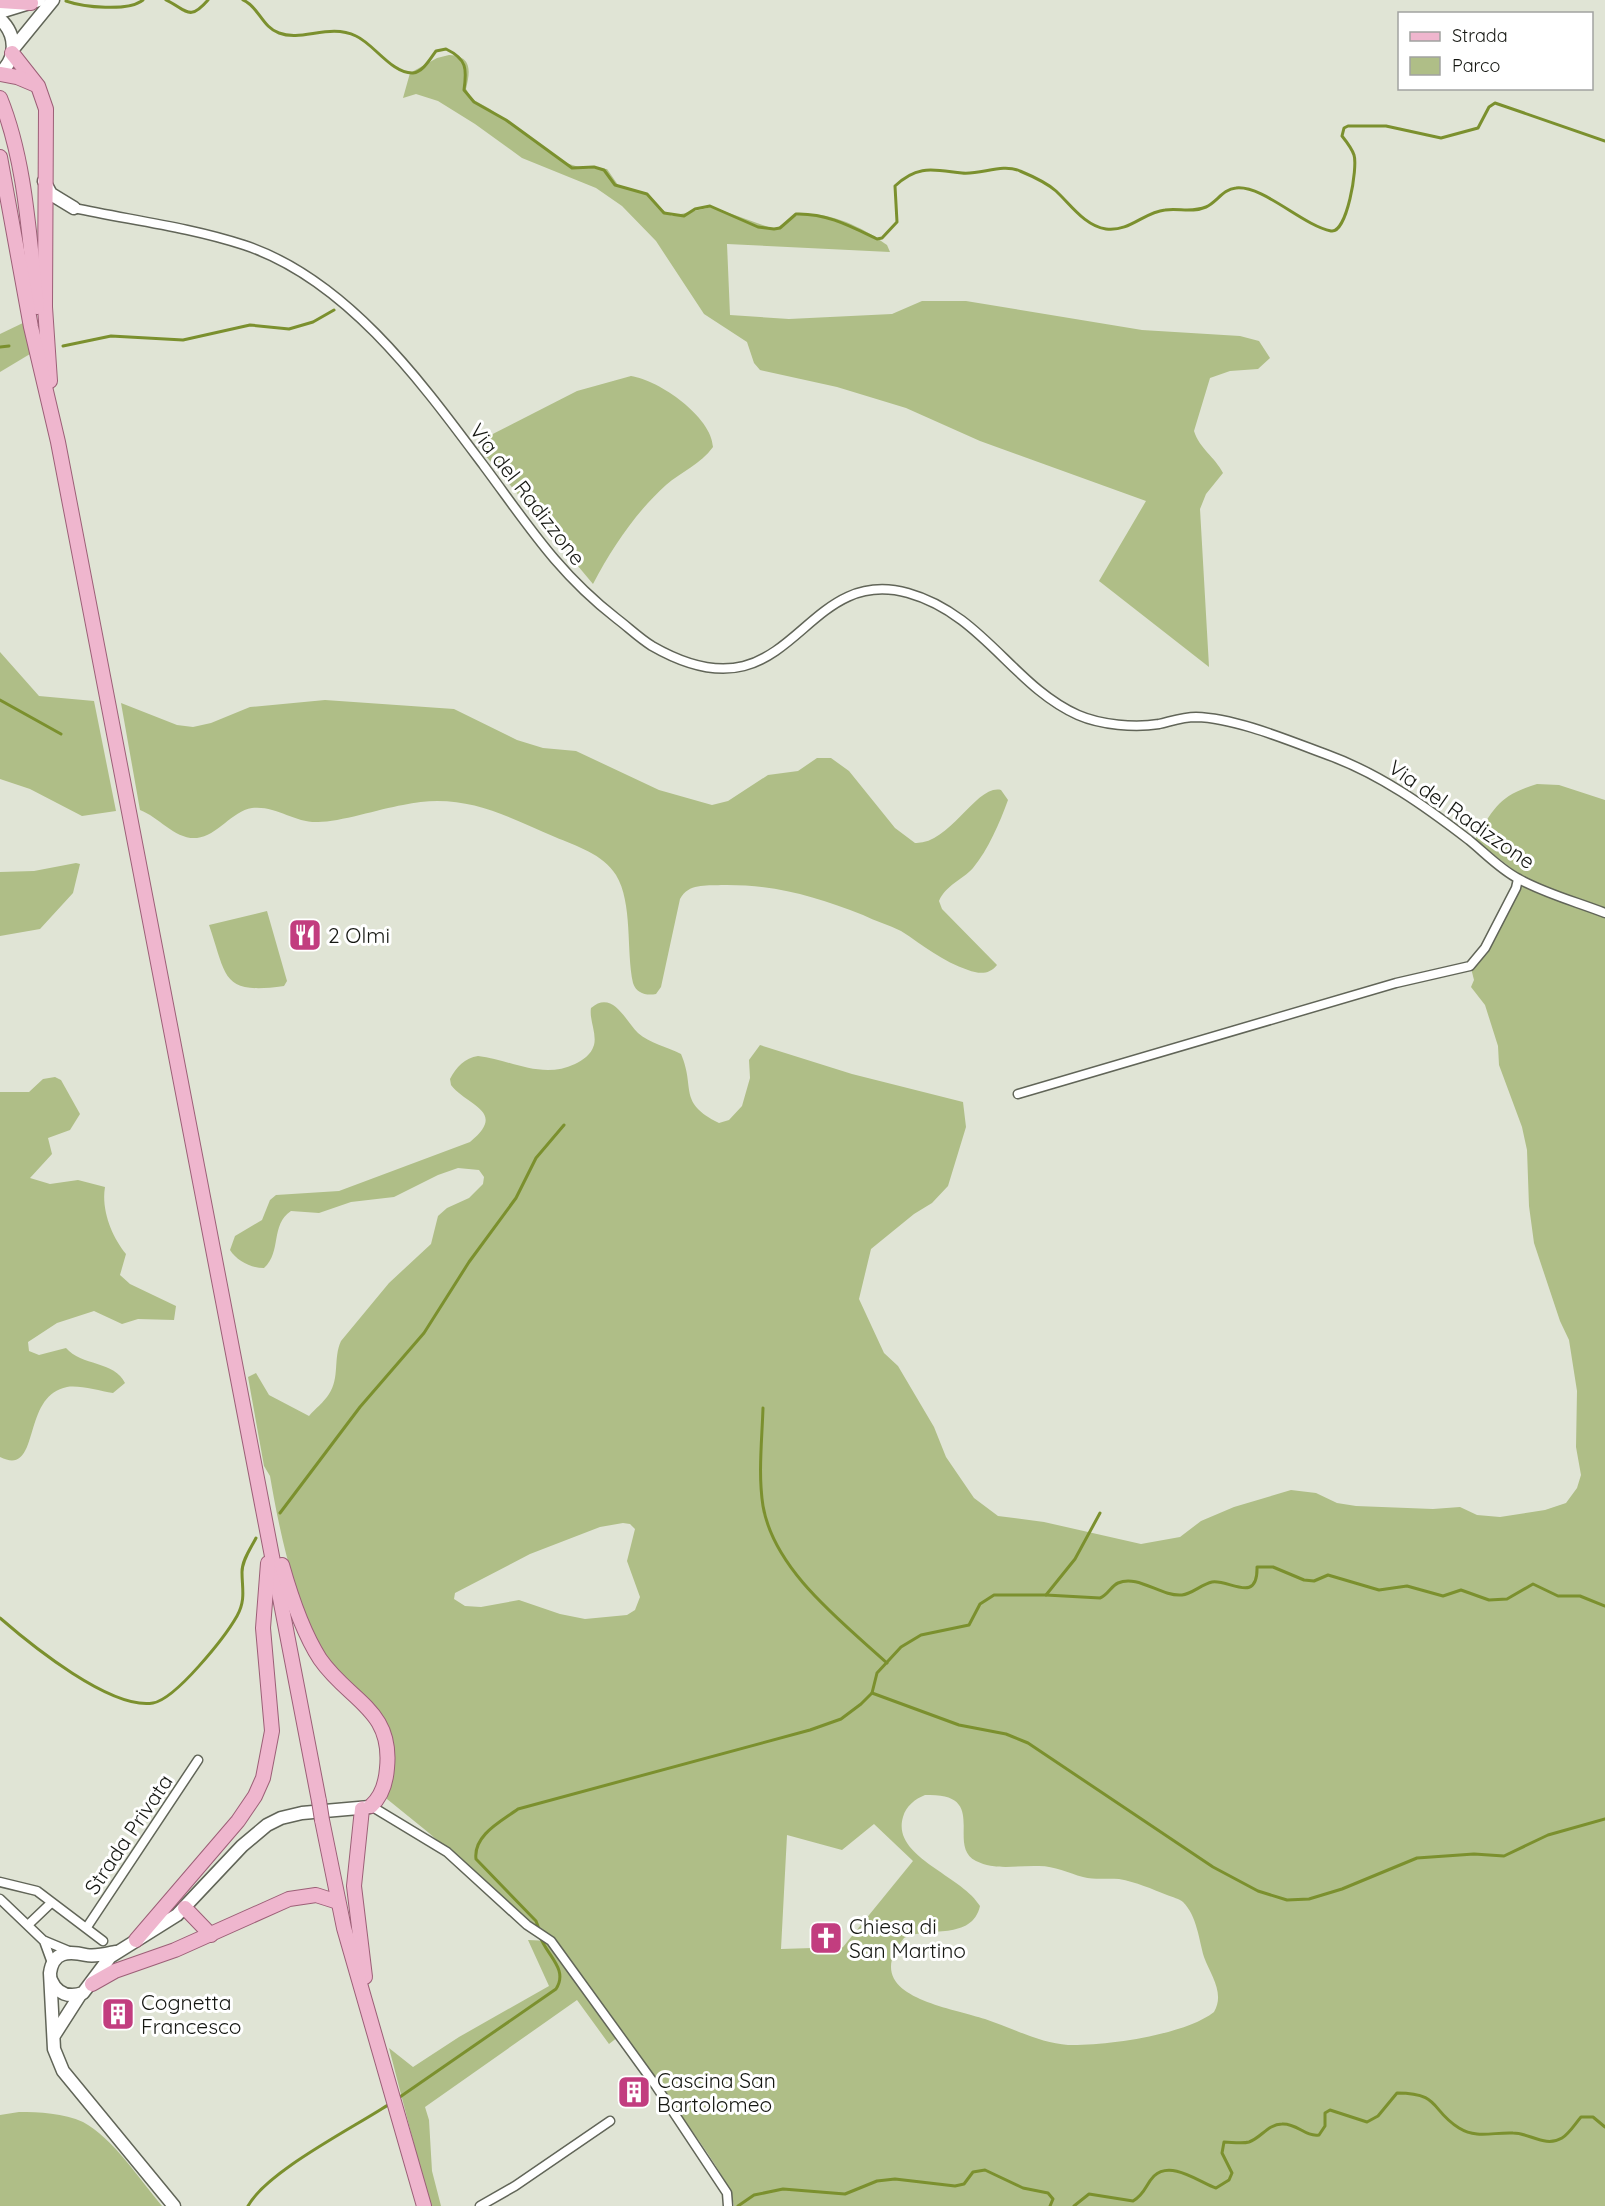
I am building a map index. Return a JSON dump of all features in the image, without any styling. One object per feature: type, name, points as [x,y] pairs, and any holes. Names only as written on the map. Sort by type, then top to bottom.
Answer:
[{"type":"main road","points":[[0,1],[35,2]]},
{"type":"main road","points":[[13,51],[38,86],[46,109],[45,307],[53,419]]},
{"type":"main road","points":[[0,74],[26,79],[38,86]]},
{"type":"main road","points":[[0,98],[17,158],[53,419]]},
{"type":"main road","points":[[0,157],[31,327],[53,419],[338,1902],[384,2073],[424,2206]]},
{"type":"main road","points":[[256,1475],[266,1485],[281,1564],[308,1636],[328,1670],[378,1719],[386,1733],[386,1774],[379,1795],[367,1808],[354,1873],[354,1896],[364,1974],[384,2073]]},
{"type":"main road","points":[[136,1940],[241,1817],[263,1779],[272,1731],[263,1628],[268,1537]]},
{"type":"main road","points":[[93,1981],[211,1935],[294,1898],[316,1895],[338,1902]]},
{"type":"main road","points":[[185,1908],[211,1935]]},
{"type":"street","points":[[0,74],[13,51],[53,0]]},
{"type":"street","points":[[0,12],[35,2]]},
{"type":"street","points":[[0,20],[11,35],[13,51]]},
{"type":"street","points":[[44,179],[51,194],[74,208]]},
{"type":"street","points":[[44,207],[74,208]]},
{"type":"street","name":"Via del Radizzone","points":[[74,208],[245,246],[314,281],[346,305],[373,330],[416,379],[484,466],[530,532],[571,580],[649,644],[677,658],[724,671],[743,668],[784,647],[815,616],[853,595],[891,590],[906,593],[932,601],[953,613],[995,646],[1033,684],[1065,708],[1082,717],[1101,722],[1144,725],[1193,717],[1207,718],[1333,756],[1377,777],[1429,810],[1518,879],[1605,913]]},
{"type":"street","points":[[1018,1094],[1396,983],[1470,966],[1485,948],[1516,888],[1518,879]]},
{"type":"street","name":"Strada Privata","points":[[87,1928],[198,1760]]},
{"type":"street","points":[[55,2035],[80,1995],[116,1952],[162,1926],[185,1908],[248,1841],[273,1821],[308,1812],[367,1808],[447,1852],[527,1925],[547,1938],[656,2086],[727,2193],[728,2205]]},
{"type":"street","points":[[0,1882],[37,1891],[103,1941]]},
{"type":"street","points":[[0,1899],[29,1924],[44,1941],[52,1963],[54,2049],[63,2071],[174,2206]]},
{"type":"street","points":[[29,1924],[51,1903]]},
{"type":"street","points":[[44,1941],[85,1955],[116,1952]]},
{"type":"street","points":[[52,1963],[60,1955],[69,1951]]},
{"type":"street","points":[[85,1955],[93,1965],[93,1981]]},
{"type":"street","points":[[51,1980],[57,1990],[64,1994],[80,1995]]},
{"type":"street","points":[[480,2206],[515,2186],[610,2121]]},
{"type":"green space","points":[[449,55],[462,58],[466,62],[469,71],[466,89],[472,99],[490,109],[566,163],[582,168],[607,169],[618,185],[646,193],[660,208],[672,216],[712,207],[774,229],[798,215],[821,215],[857,227],[887,245],[890,252],[727,244],[730,315],[789,319],[892,314],[922,301],[966,301],[1142,330],[1240,336],[1259,341],[1270,358],[1258,369],[1230,371],[1210,378],[1194,431],[1223,473],[1206,494],[1200,509],[1209,667],[1099,581],[1146,501],[980,441],[906,408],[837,387],[760,370],[754,363],[747,342],[704,314],[656,241],[622,206],[596,188],[522,158],[438,101],[416,94],[403,98],[410,73],[437,58]]},
{"type":"green space","points":[[25,322],[30,354],[0,372],[0,334]]},
{"type":"green space","points":[[631,376],[643,379],[669,392],[694,412],[704,424],[713,447],[697,463],[666,485],[644,507],[616,544],[593,584],[475,443],[577,391]]},
{"type":"green space","points":[[0,652],[39,696],[94,701],[116,811],[82,816],[30,789],[0,779]]},
{"type":"green space","points":[[325,700],[454,709],[517,740],[543,748],[576,751],[659,790],[712,805],[728,801],[768,775],[798,771],[817,758],[831,758],[849,771],[895,828],[915,843],[928,841],[940,835],[982,796],[1001,790],[1008,800],[989,844],[973,868],[950,887],[939,901],[942,909],[997,965],[991,971],[984,973],[959,967],[901,931],[845,908],[793,892],[740,885],[703,886],[688,890],[680,899],[661,987],[656,994],[649,995],[636,989],[633,983],[625,899],[611,868],[597,856],[499,813],[463,803],[444,801],[393,807],[337,820],[310,822],[269,809],[252,808],[238,814],[211,833],[189,838],[174,832],[140,810],[121,703],[177,725],[193,727],[211,723],[250,707]]},
{"type":"green space","points":[[1537,784],[1559,785],[1605,800],[1605,2206],[734,2206],[719,2170],[685,2121],[618,2037],[609,2044],[577,2000],[425,2107],[429,2120],[432,2171],[441,2206],[430,2206],[389,2048],[413,2067],[459,2037],[549,1986],[528,1940],[550,1941],[429,1833],[387,1799],[394,1750],[334,1671],[308,1623],[288,1561],[270,1476],[264,1466],[248,1377],[256,1373],[269,1395],[309,1416],[325,1400],[332,1388],[341,1341],[389,1283],[431,1244],[438,1216],[447,1208],[469,1198],[483,1184],[484,1177],[479,1170],[458,1168],[438,1175],[394,1197],[351,1202],[319,1213],[291,1211],[280,1224],[273,1254],[264,1268],[245,1263],[233,1254],[230,1250],[235,1236],[262,1220],[270,1200],[276,1195],[339,1191],[470,1142],[481,1132],[485,1116],[451,1085],[450,1079],[458,1067],[465,1061],[478,1056],[539,1070],[563,1068],[575,1064],[584,1059],[593,1049],[595,1036],[591,1008],[606,1002],[618,1009],[642,1036],[681,1054],[692,1101],[697,1108],[719,1123],[729,1120],[742,1106],[750,1078],[749,1060],[760,1045],[852,1074],[963,1102],[966,1127],[948,1186],[932,1203],[914,1214],[871,1249],[859,1299],[884,1353],[898,1366],[934,1427],[946,1457],[974,1498],[998,1516],[1044,1522],[1141,1544],[1180,1537],[1201,1521],[1234,1507],[1291,1490],[1316,1493],[1337,1503],[1356,1506],[1433,1509],[1460,1507],[1477,1515],[1500,1517],[1545,1510],[1566,1503],[1577,1488],[1581,1475],[1576,1447],[1577,1391],[1569,1340],[1560,1321],[1534,1243],[1529,1206],[1527,1150],[1522,1127],[1499,1065],[1498,1046],[1485,1005],[1471,987],[1474,980],[1471,968],[1487,954],[1524,878],[1475,840],[1499,804],[1524,788]],"holes":[[[630,1524],[635,1529],[627,1561],[640,1597],[635,1610],[627,1615],[585,1619],[560,1614],[519,1600],[481,1607],[465,1606],[454,1599],[455,1593],[530,1554],[600,1527]],[[925,1795],[945,1796],[956,1802],[962,1811],[964,1844],[968,1854],[984,1864],[999,1867],[1045,1866],[1088,1878],[1119,1879],[1182,1901],[1194,1921],[1204,1957],[1218,1991],[1214,2012],[1184,2027],[1144,2038],[1102,2044],[1068,2045],[1037,2038],[914,1996],[900,1986],[892,1973],[893,1958],[904,1938],[959,1928],[968,1924],[975,1917],[980,1906],[959,1885],[917,1855],[907,1843],[902,1831],[903,1817],[914,1801]],[[874,1824],[913,1861],[843,1947],[781,1949],[787,1835],[842,1850]]]},
{"type":"green space","points":[[80,864],[73,893],[40,929],[0,936],[0,872],[34,871]]},
{"type":"green space","points":[[267,911],[287,981],[284,986],[248,988],[237,984],[224,970],[209,925]]},
{"type":"green space","points":[[55,1077],[61,1080],[80,1114],[70,1130],[48,1138],[52,1154],[30,1178],[50,1184],[78,1180],[105,1187],[106,1214],[116,1240],[126,1254],[120,1275],[130,1284],[176,1306],[174,1320],[138,1319],[122,1324],[94,1311],[57,1323],[28,1342],[29,1351],[39,1355],[66,1348],[80,1358],[114,1371],[125,1383],[113,1393],[84,1387],[67,1387],[52,1393],[36,1419],[22,1456],[13,1460],[0,1457],[0,1092],[29,1092],[43,1079]]},
{"type":"green space","points":[[19,2112],[60,2115],[83,2122],[94,2129],[115,2149],[162,2206],[0,2206],[0,2115]]},
{"type":"waterway","points":[[66,1],[83,5],[117,7],[136,4],[143,0]]},
{"type":"waterway","points":[[166,0],[188,12],[196,11],[208,0]]},
{"type":"waterway","points":[[243,0],[253,7],[268,26],[279,33],[297,35],[336,31],[356,36],[390,64],[405,72],[417,72],[426,65],[436,51],[446,49],[462,61],[465,70],[464,90],[474,102],[506,120],[572,168],[594,167],[604,170],[615,185],[647,194],[664,213],[684,216],[695,209],[710,206],[758,227],[774,229],[780,228],[796,214],[807,214],[828,218],[877,239],[882,238],[897,222],[895,186],[911,174],[927,170],[969,173],[1006,168],[1020,171],[1044,182],[1091,224],[1106,229],[1122,228],[1157,212],[1201,209],[1210,205],[1227,191],[1236,188],[1258,193],[1331,231],[1337,229],[1342,222],[1353,185],[1354,155],[1342,136],[1344,128],[1348,126],[1386,126],[1441,138],[1478,128],[1489,107],[1495,103],[1605,141]]},
{"type":"waterway","points":[[63,346],[111,336],[183,340],[250,325],[289,329],[313,322],[334,310]]},
{"type":"waterway","points":[[0,347],[9,346]]},
{"type":"waterway","points":[[0,700],[61,734]]},
{"type":"waterway","points":[[280,1513],[360,1407],[424,1333],[469,1262],[516,1198],[536,1158],[564,1125]]},
{"type":"waterway","points":[[763,1408],[761,1457],[763,1506],[770,1529],[781,1552],[795,1573],[830,1612],[887,1663]]},
{"type":"waterway","points":[[1100,1513],[1075,1559],[1046,1595],[1100,1598],[1116,1584],[1126,1581],[1142,1583],[1174,1595],[1186,1594],[1212,1582],[1248,1588],[1253,1585],[1257,1567],[1273,1567],[1304,1580],[1314,1581],[1328,1575],[1379,1590],[1407,1586],[1443,1596],[1461,1590],[1489,1600],[1507,1599],[1533,1584],[1558,1596],[1580,1596],[1605,1606]]},
{"type":"waterway","points":[[0,1618],[51,1659],[94,1686],[136,1702],[153,1703],[163,1699],[187,1679],[211,1652],[237,1616],[243,1599],[243,1563],[256,1538]]},
{"type":"waterway","points":[[539,1929],[536,1921],[476,1859],[476,1850],[484,1836],[518,1809],[810,1730],[841,1719],[872,1693],[877,1673],[901,1647],[921,1635],[969,1625],[980,1604],[994,1595],[1046,1595]]},
{"type":"waterway","points":[[872,1693],[959,1725],[1006,1734],[1028,1743],[1213,1867],[1258,1891],[1287,1900],[1309,1899],[1342,1889],[1417,1858],[1474,1854],[1504,1856],[1548,1835],[1605,1819]]},
{"type":"waterway","points":[[397,2099],[556,1989],[560,1975],[558,1968],[540,1936]]},
{"type":"waterway","points":[[1074,2206],[1089,2194],[1133,2201],[1154,2176],[1168,2170],[1177,2171],[1216,2188],[1229,2180],[1232,2173],[1222,2153],[1224,2142],[1249,2142],[1273,2126],[1282,2124],[1309,2134],[1319,2135],[1325,2126],[1325,2113],[1330,2110],[1367,2122],[1378,2116],[1397,2093],[1428,2099],[1459,2128],[1472,2133],[1519,2134],[1544,2141],[1556,2141],[1565,2136],[1581,2117],[1593,2117],[1605,2127]]},
{"type":"waterway","points":[[248,2206],[258,2193],[292,2164],[391,2103]]},
{"type":"waterway","points":[[738,2206],[754,2195],[783,2189],[845,2194],[877,2181],[895,2179],[955,2186],[964,2184],[973,2172],[985,2170],[1023,2188],[1048,2193],[1053,2199],[1050,2206]]},
{"type":"place","name":"2 Olmi","points":[[305,935]]},
{"type":"place","name":"Chiesa di San Martino","points":[[826,1938]]},
{"type":"place","name":"Cognetta Francesco","points":[[118,2014]]},
{"type":"place","name":"Cascina San Bartolomeo","points":[[634,2092]]}]
